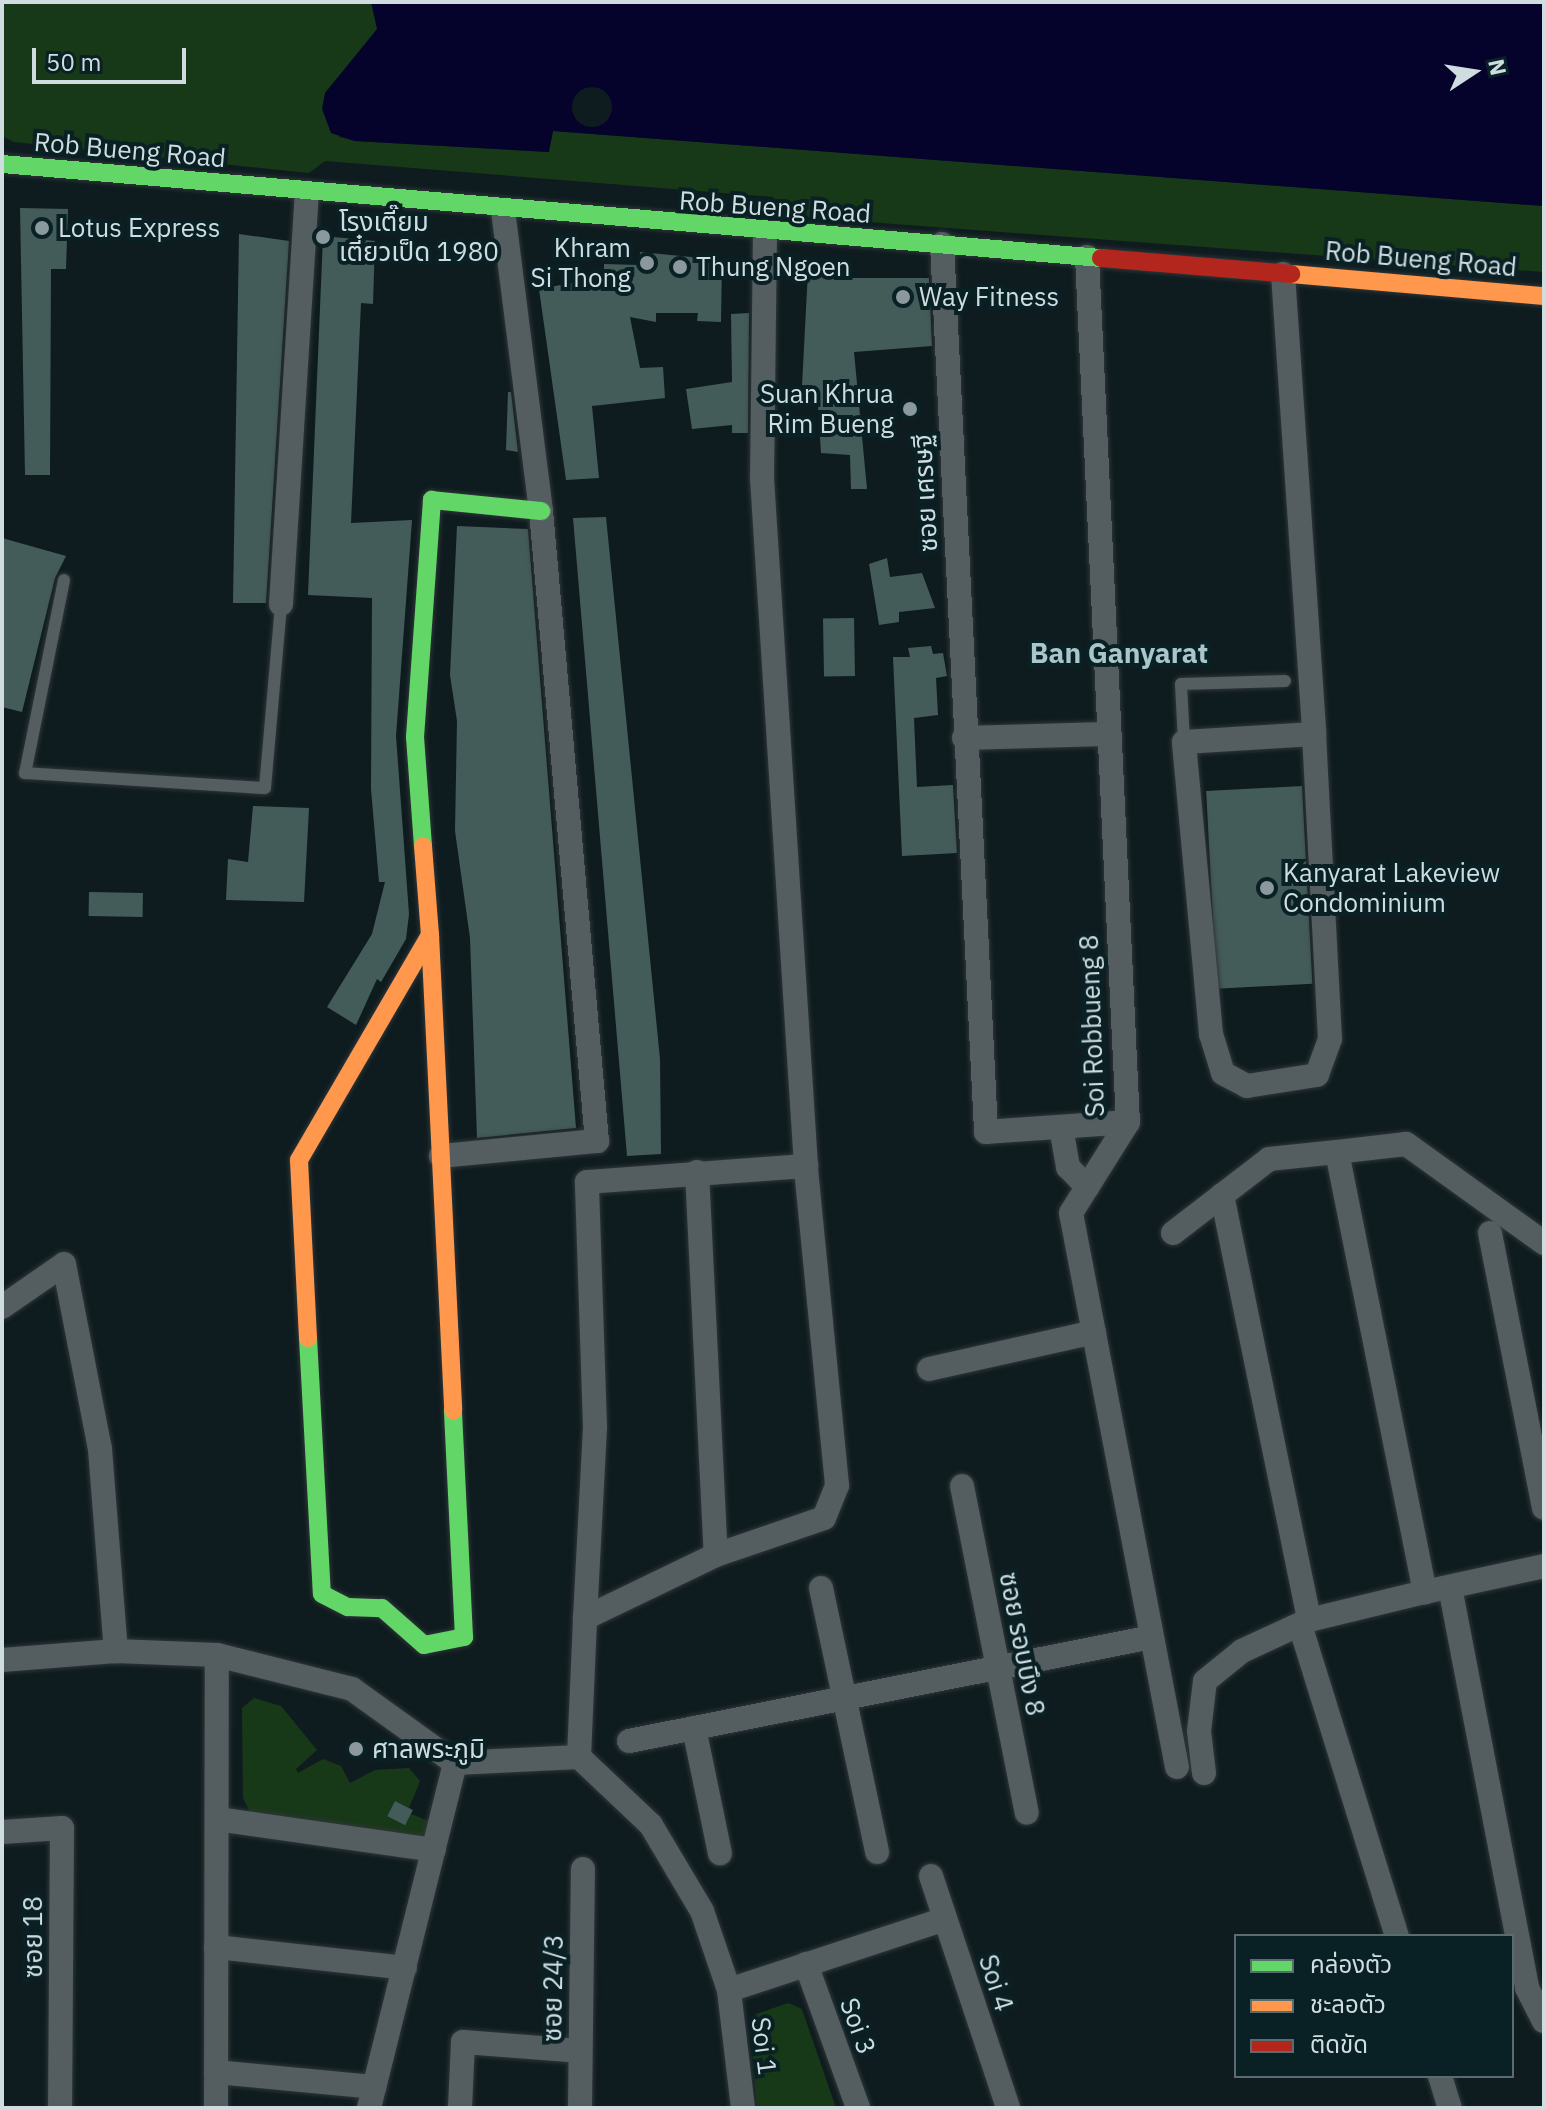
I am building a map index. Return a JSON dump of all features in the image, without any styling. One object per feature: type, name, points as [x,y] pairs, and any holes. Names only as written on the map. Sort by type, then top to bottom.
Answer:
[{"type":"street","name":"Rob Bueng Road","points":[[2,164],[765,234],[942,244],[1544,296]]},
{"type":"street","points":[[281,604],[307,193]]},
{"type":"street","points":[[441,1156],[597,1141],[541,511],[503,210]]},
{"type":"street","points":[[585,1618],[716,1555],[824,1518],[837,1485],[806,1166],[762,479],[765,234]]},
{"type":"street","name":"ซอย เศรษฐี","points":[[942,244],[964,738],[986,1132],[1061,1127]]},
{"type":"street","name":"Soi Robbueng 8","points":[[1087,257],[1105,734],[1128,1122],[1071,1213],[1177,1767]]},
{"type":"street","points":[[1283,274],[1314,734],[1329,1050],[1317,1075],[1260,1086],[1223,1073],[1211,1034],[1184,742],[1314,734]]},
{"type":"street","points":[[430,935],[299,1160],[322,1594],[348,1607],[382,1608],[424,1645],[464,1637],[430,935],[415,737],[432,500],[541,511]]},
{"type":"street","points":[[964,738],[1105,734]]},
{"type":"street","points":[[1087,1187],[1068,1167],[1061,1127],[1128,1122]]},
{"type":"street","points":[[1173,1233],[1269,1159],[1406,1144],[1544,1243]]},
{"type":"street","points":[[1337,1152],[1425,1592]]},
{"type":"street","points":[[2,1660],[116,1651],[217,1655],[352,1689],[455,1763],[579,1757],[595,1427],[587,1182],[806,1166]]},
{"type":"street","points":[[697,1172],[716,1555]]},
{"type":"street","points":[[1222,1195],[1304,1622],[1396,1934]]},
{"type":"street","points":[[1490,1233],[1544,1508]]},
{"type":"street","points":[[2,1307],[64,1264],[100,1449],[116,1651]]},
{"type":"street","points":[[929,1369],[1094,1332]]},
{"type":"street","name":"ซอย รอบบึง 8","points":[[962,1486],[1027,1813]]},
{"type":"street","points":[[1204,1773],[1199,1731],[1205,1681],[1242,1651],[1304,1622],[1544,1566]]},
{"type":"street","points":[[1450,1587],[1527,1988],[1544,2021]]},
{"type":"street","points":[[821,1588],[847,1698],[877,1852]]},
{"type":"street","points":[[629,1741],[1152,1637]]},
{"type":"street","points":[[216,2108],[217,1655]]},
{"type":"street","points":[[694,1728],[720,1853]]},
{"type":"street","name":"Soi 1","points":[[579,1757],[651,1825],[702,1911],[729,1990],[743,2108]]},
{"type":"street","points":[[216,2072],[372,2098],[455,1763]]},
{"type":"street","points":[[217,1819],[434,1850]]},
{"type":"street","name":"ซอย 18","points":[[2,1832],[62,1828],[60,2108]]},
{"type":"street","name":"ซอย 24/3","points":[[580,2108],[583,1869]]},
{"type":"street","name":"Soi 4","points":[[931,1876],[1008,2108]]},
{"type":"street","points":[[729,1990],[945,1919]]},
{"type":"street","points":[[216,1947],[405,1968]]},
{"type":"street","name":"Soi 3","points":[[806,1964],[858,2108]]},
{"type":"street","points":[[460,2108],[463,2042],[580,2051]]},
{"type":"street","points":[[1441,2078],[1450,2108]]},
{"type":"lane","points":[[64,580],[25,773],[265,788],[281,604]]},
{"type":"lane","points":[[1184,742],[1181,684],[1285,681]]},
{"type":"green space","points":[[2,2],[371,2],[378,29],[325,93],[339,137],[355,141],[548,152],[553,131],[1544,206],[1544,272],[786,216],[773,197],[325,161],[309,173],[14,142],[2,136]]},
{"type":"green space","points":[[254,1698],[281,1706],[317,1750],[296,1769],[298,1773],[323,1759],[341,1766],[350,1783],[375,1770],[409,1768],[420,1781],[409,1808],[395,1801],[388,1817],[405,1825],[411,1814],[429,1821],[425,1836],[252,1816],[243,1798],[242,1708]]},
{"type":"green space","points":[[788,2003],[802,2009],[836,2108],[757,2108],[750,2024],[756,2014]]},
{"type":"shaded area","points":[[371,2],[1544,2],[1544,206],[553,131],[549,152],[355,141],[331,133],[322,109],[325,93],[377,29]]},
{"type":"pier","points":[[592,87],[606,93],[612,107],[606,121],[592,127],[578,121],[572,107],[578,93]]},
{"type":"building","points":[[20,208],[68,209],[66,269],[51,269],[50,475],[25,475]]},
{"type":"building","points":[[239,234],[289,241],[266,603],[233,603]]},
{"type":"building","points":[[323,236],[375,241],[373,304],[361,303],[351,523],[412,520],[396,736],[409,914],[406,939],[381,982],[377,979],[356,1025],[327,1007],[372,934],[385,882],[379,882],[371,789],[372,598],[308,595]]},
{"type":"building","points":[[640,252],[722,260],[721,322],[697,321],[698,313],[656,313],[656,322],[630,317],[640,368],[663,367],[665,398],[592,406],[599,478],[566,480],[539,289],[604,277],[604,264],[639,265]]},
{"type":"building","points":[[808,270],[840,278],[929,278],[932,346],[854,352],[867,489],[851,489],[850,455],[821,453],[818,406],[801,405]]},
{"type":"building","points":[[749,313],[748,433],[732,433],[732,425],[692,429],[686,389],[732,382],[731,314]]},
{"type":"building","points":[[508,392],[511,392],[518,452],[506,450]]},
{"type":"building","points":[[606,517],[660,1059],[661,1154],[627,1156],[573,518]]},
{"type":"building","points":[[457,526],[528,529],[576,1128],[477,1138],[470,938],[455,831],[457,721],[450,675]]},
{"type":"building","points":[[2,538],[66,556],[55,578],[22,712],[2,707]]},
{"type":"building","points":[[887,558],[890,577],[922,573],[935,608],[899,612],[899,622],[879,625],[869,564]]},
{"type":"building","points":[[854,618],[855,676],[824,677],[823,619]]},
{"type":"building","points":[[931,646],[933,654],[943,653],[947,676],[936,678],[938,715],[914,718],[917,787],[953,785],[957,853],[902,856],[893,657],[910,657],[908,648]]},
{"type":"building","name":"Kanyarat Lakeview Condominium","points":[[1302,786],[1312,984],[1216,989],[1206,791]]},
{"type":"building","points":[[253,806],[309,808],[304,902],[226,900],[228,859],[248,862]]},
{"type":"building","points":[[89,892],[143,893],[143,917],[89,916]]},
{"type":"building","points":[[395,1801],[413,1810],[405,1825],[387,1816]]},
{"type":"traffic: fast","points":[[2,164],[1101,258]]},
{"type":"traffic: fast","points":[[423,846],[415,737],[432,500],[541,511]]},
{"type":"traffic: fast","points":[[308,1338],[322,1594],[348,1607],[382,1608],[424,1645],[464,1637],[453,1410]]},
{"type":"traffic: slow","points":[[1291,274],[1544,296]]},
{"type":"traffic: slow","points":[[308,1338],[299,1160],[430,935],[423,846]]},
{"type":"traffic: slow","points":[[430,935],[453,1410]]},
{"type":"traffic: jam","points":[[1101,258],[1291,274]]},
{"type":"place","name":"Lotus Express","points":[[42,228]]},
{"type":"place","name":"โรงเตี๊ยม เตี๋ยวเป็ด 1980","points":[[323,237]]},
{"type":"place","name":"Khram Si Thong","points":[[647,263]]},
{"type":"place","name":"Thung Ngoen","points":[[680,267]]},
{"type":"place","name":"Way Fitness","points":[[903,297]]},
{"type":"place","name":"Suan Khrua Rim Bueng","points":[[910,409]]},
{"type":"place","name":"Kanyarat Lakeview Condominium","points":[[1267,888]]},
{"type":"place","name":"ศาลพระภูมิ","points":[[356,1749]]},
{"type":"district","name":"Ban Ganyarat","points":[[1119,653]]}]
